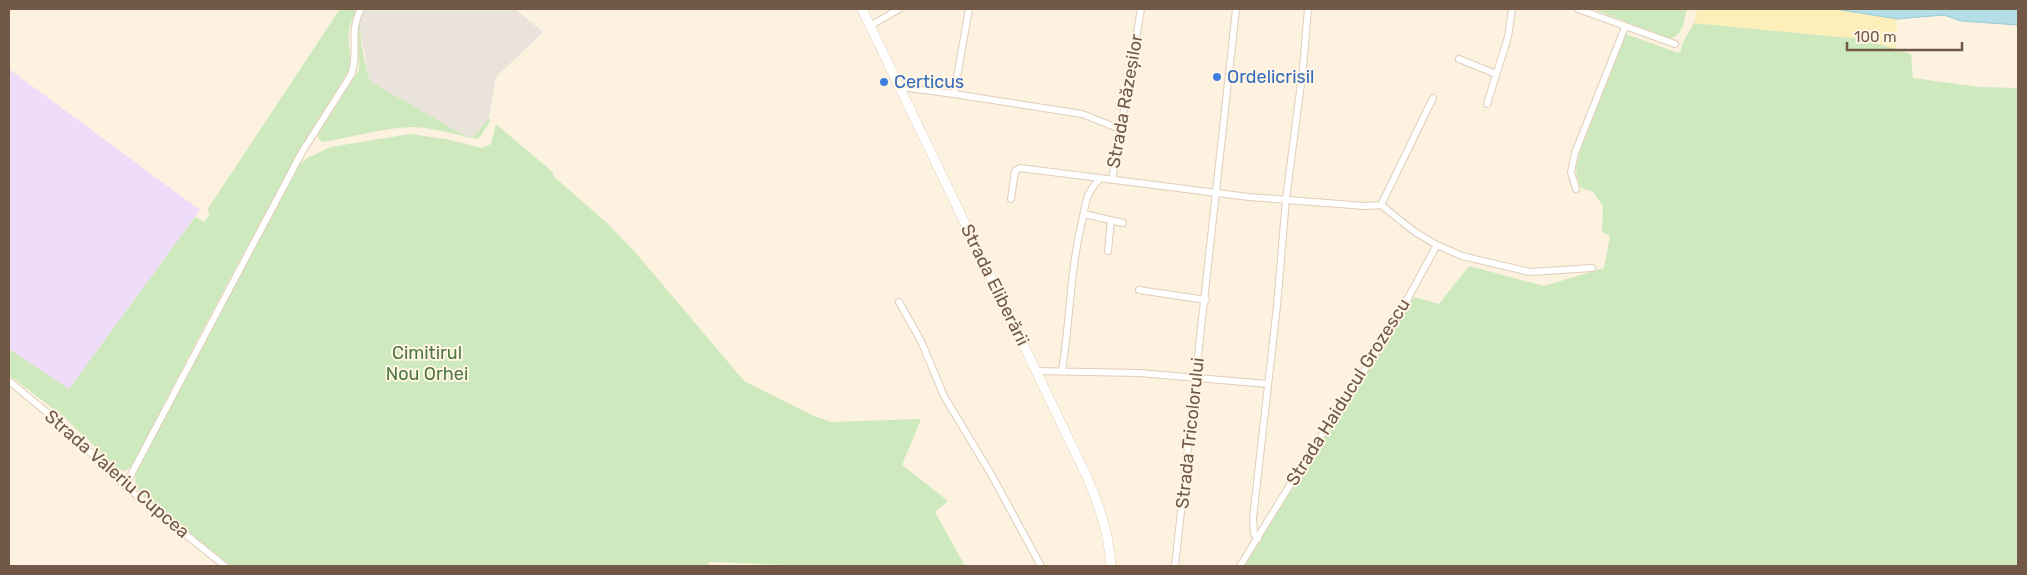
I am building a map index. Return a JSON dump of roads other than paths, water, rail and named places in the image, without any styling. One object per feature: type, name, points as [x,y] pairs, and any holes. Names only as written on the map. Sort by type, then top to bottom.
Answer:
[{"type":"street","points":[[125,486],[302,152],[351,75],[356,64],[355,19],[361,9]]},
{"type":"street","name":"Strada Eliberării","points":[[862,9],[1099,506],[1110,549],[1111,566]]},
{"type":"street","points":[[870,26],[899,9]]},
{"type":"street","points":[[954,94],[969,9]]},
{"type":"street","name":"Strada Răzeșilor","points":[[1011,199],[1015,171],[1017,169],[1112,180],[1141,9]]},
{"type":"street","name":"Strada Tricolorului","points":[[1175,566],[1206,300],[1236,9]]},
{"type":"street","name":"Strada Haiducul Grozescu","points":[[1258,538],[1254,534],[1253,518],[1286,199],[1299,108],[1308,9]]},
{"type":"street","points":[[1487,104],[1508,37],[1512,9]]},
{"type":"street","points":[[1578,9],[1675,44]]},
{"type":"street","points":[[1576,189],[1571,172],[1575,153],[1625,27]]},
{"type":"street","points":[[1460,59],[1496,74]]},
{"type":"street","points":[[900,87],[1082,114],[1120,129]]},
{"type":"street","points":[[1381,205],[1433,98]]},
{"type":"street","name":"Strada Răzeșilor","points":[[1062,370],[1071,274],[1086,196],[1099,180]]},
{"type":"street","points":[[1112,180],[1216,193],[1365,206],[1381,205],[1415,232],[1437,245],[1462,256],[1522,271],[1539,272],[1592,268]]},
{"type":"street","points":[[1084,214],[1123,223]]},
{"type":"street","points":[[1108,251],[1111,220]]},
{"type":"street","name":"Strada Haiducul Grozescu","points":[[1240,566],[1306,459],[1390,331],[1437,245]]},
{"type":"street","points":[[1139,290],[1206,300]]},
{"type":"street","points":[[900,302],[921,341],[944,396],[991,474],[1041,566]]},
{"type":"street","points":[[1036,371],[1062,370],[1139,373],[1268,384]]},
{"type":"street","name":"Strada Valeriu Cupcea","points":[[9,381],[62,426],[125,486],[225,566]]},
{"type":"water","points":[[1836,9],[2018,9],[2018,25],[1961,21],[1944,15],[1897,19]]},
{"type":"place","name":"Ordelicrisil","points":[[1217,77]]},
{"type":"place","name":"Certicus","points":[[884,82]]},
{"type":"park label","name":"Cimitirul Nou Orhei","points":[[427,363]]}]
